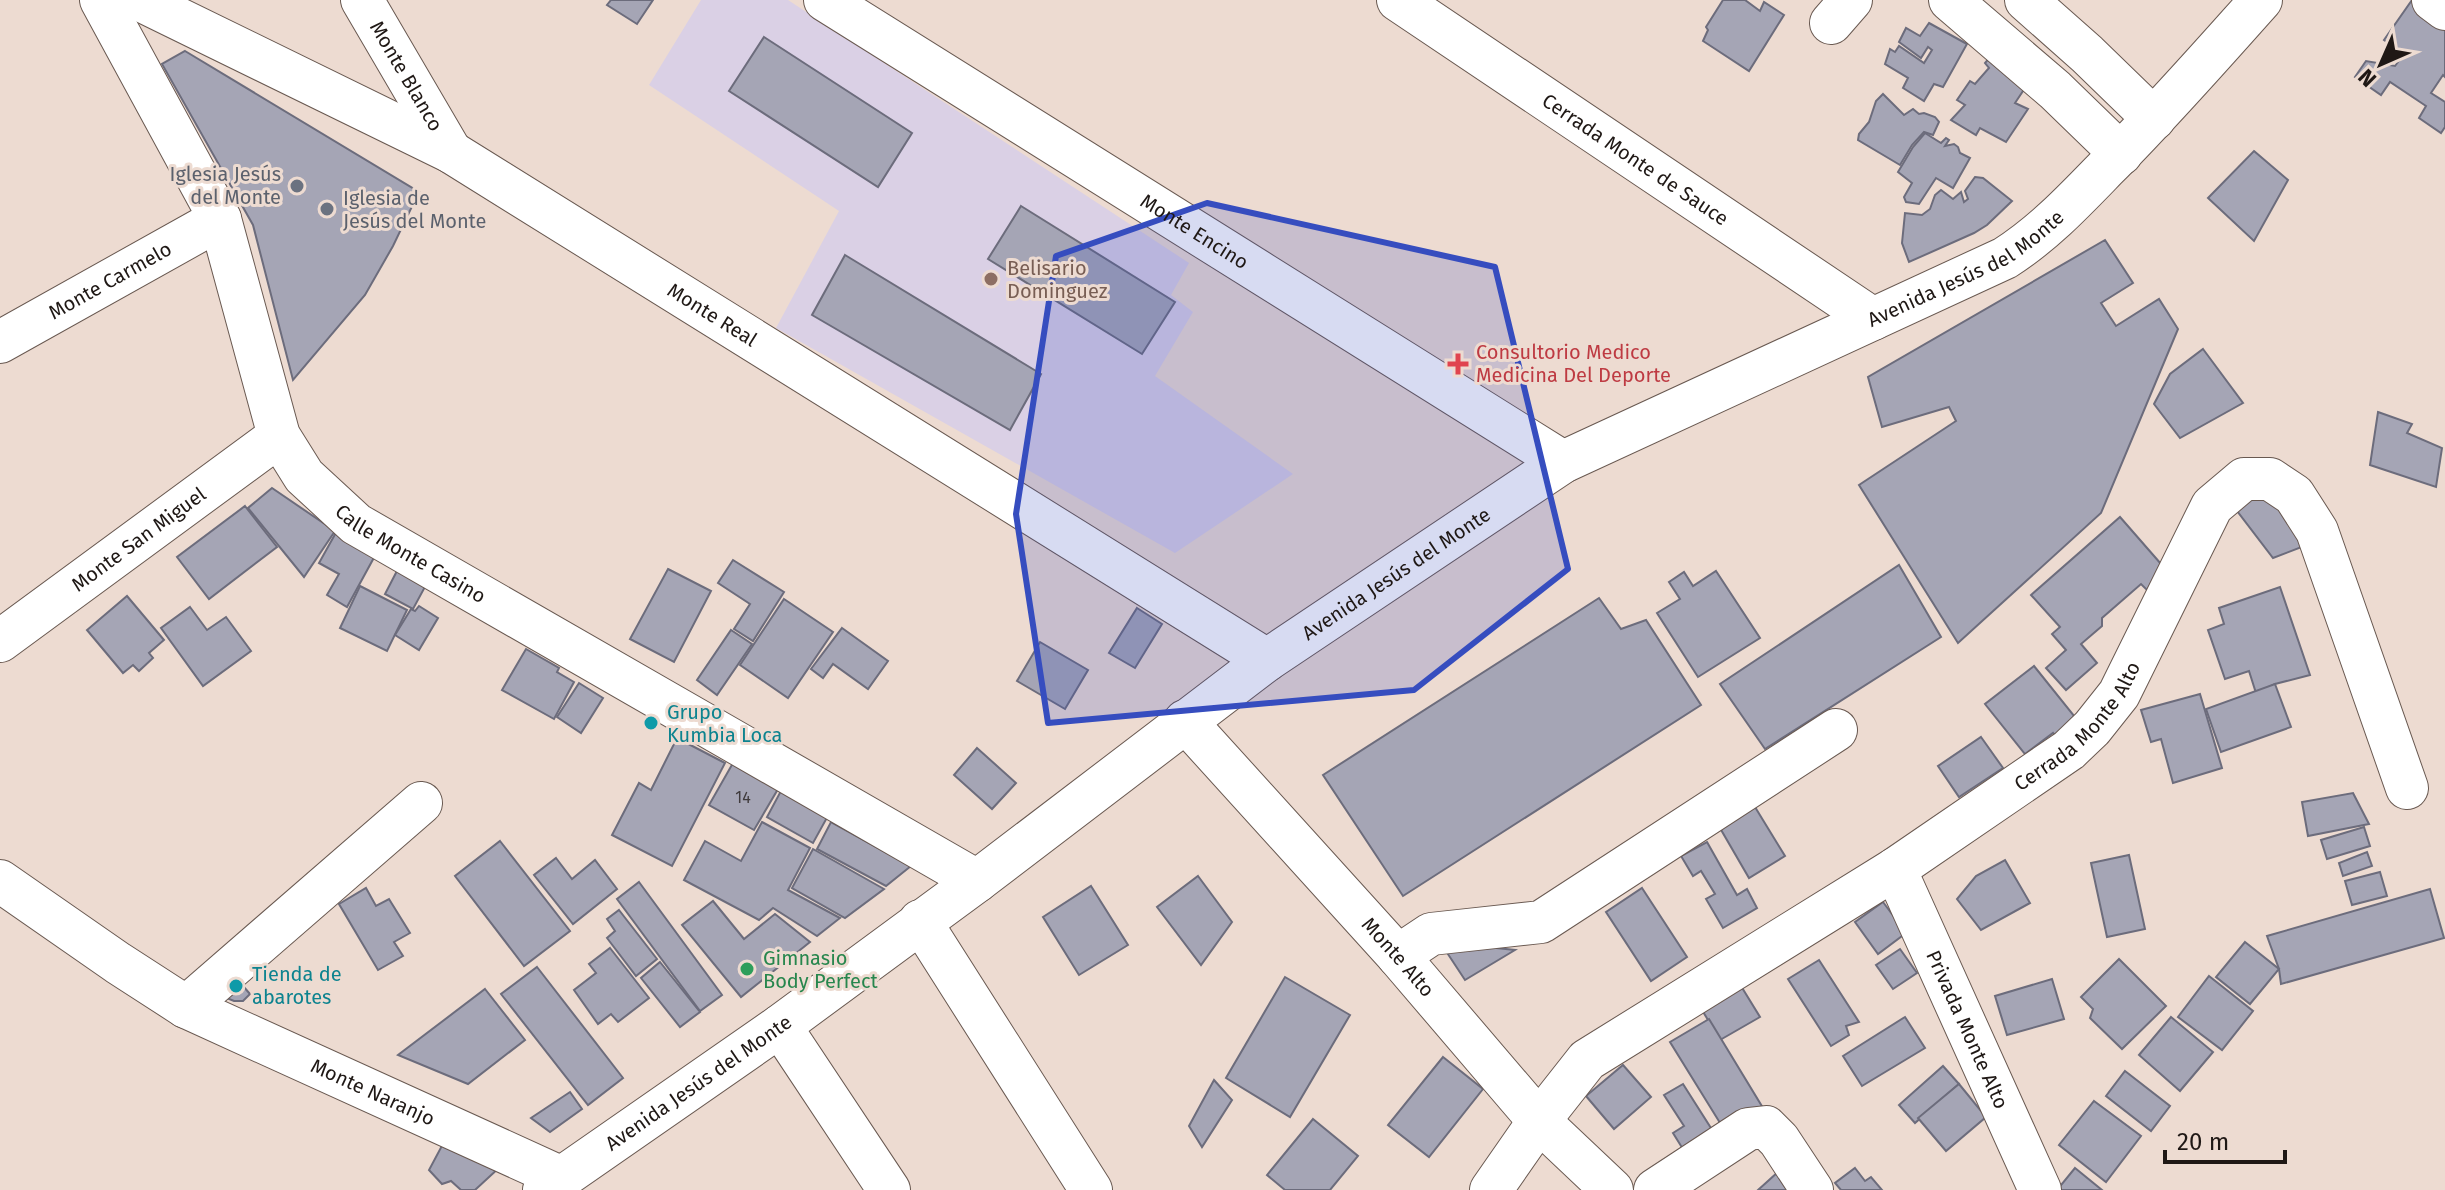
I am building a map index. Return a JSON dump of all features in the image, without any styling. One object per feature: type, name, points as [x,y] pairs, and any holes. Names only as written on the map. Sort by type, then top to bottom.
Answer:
[{"type":"street","name":"Calle Monte Casino","points":[[101,0],[220,219],[279,436],[304,476],[356,524],[977,881]]},
{"type":"street","name":"Monte Real","points":[[140,0],[451,152],[1267,660]]},
{"type":"street","name":"Monte Blanco","points":[[362,0],[451,152]]},
{"type":"street","name":"Monte Encino","points":[[825,0],[1563,462]]},
{"type":"street","name":"Cerrada Monte de Sauce","points":[[1398,0],[1873,319]]},
{"type":"street","points":[[1950,0],[2055,90],[2121,154]]},
{"type":"street","points":[[2026,0],[2154,119]]},
{"type":"street","name":"Avenida Jesús del Monte","points":[[552,1183],[780,1026],[977,881],[1267,660],[1563,462],[2005,258],[2028,244],[2048,228],[2121,154],[2261,0]]},
{"type":"street","points":[[2433,0],[2445,9]]},
{"type":"street","name":"Monte Carmelo","points":[[0,342],[220,219]]},
{"type":"street","name":"Monte San Miguel","points":[[0,641],[279,436]]},
{"type":"street","name":"Cerrada Monte Alto","points":[[1491,1190],[1587,1060],[1895,869],[2069,750],[2092,728],[2119,694],[2212,506],[2244,479],[2270,479],[2294,495],[2317,531],[2407,788]]},
{"type":"street","name":"Monte Alto","points":[[1185,721],[1398,956],[1539,1121],[1612,1190]]},
{"type":"street","points":[[1398,956],[1431,934],[1541,922],[1836,730]]},
{"type":"street","points":[[186,1007],[421,803]]},
{"type":"street","name":"Privada Monte Alto","points":[[1895,869],[2040,1190]]},
{"type":"street","name":"Monte Naranjo","points":[[0,881],[186,1007],[552,1183]]},
{"type":"street","points":[[920,921],[1091,1190]]},
{"type":"street","points":[[780,1026],[889,1190]]},
{"type":"street","points":[[1655,1190],[1748,1129],[1766,1127],[1779,1140],[1812,1190]]},
{"type":"highlighted area","points":[[1207,203],[1495,267],[1568,569],[1414,690],[1048,723],[1016,514],[1056,256]]},
{"type":"shaded area","name":"Belisario Dominguez","points":[[701,0],[788,0],[1189,263],[1171,295],[1193,312],[1155,376],[1293,474],[1175,553],[776,328],[839,211],[649,85]]},
{"type":"building","points":[[611,0],[653,0],[637,24],[607,5]]},
{"type":"building","points":[[1723,0],[1745,0],[1760,11],[1764,2],[1784,15],[1749,71],[1703,41],[1708,30],[1706,27]]},
{"type":"building","points":[[2412,0],[2418,0],[2445,18],[2445,77],[2443,75],[2431,93],[2445,102],[2445,127],[2441,133],[2419,118],[2426,106],[2390,82],[2381,95],[2355,77],[2366,61],[2395,66],[2404,54],[2384,40]]},
{"type":"building","points":[[1929,23],[1967,44],[1943,87],[1934,84],[1924,101],[1903,88],[1908,78],[1885,64],[1890,49],[1895,52],[1899,46],[1924,63],[1932,50],[1928,47],[1921,58],[1899,42],[1906,28],[1920,36]]},
{"type":"building","points":[[764,37],[912,133],[878,187],[729,91]]},
{"type":"building","name":"Iglesia de Jesús del Monte","points":[[185,51],[419,192],[365,295],[293,380],[253,225],[162,64]]},
{"type":"building","points":[[1990,57],[2029,82],[2015,103],[2028,109],[2006,142],[1980,128],[1976,135],[1951,120],[1965,105],[1957,100],[1970,81],[1975,84],[1989,68],[1985,63]]},
{"type":"building","points":[[1883,94],[1904,115],[1913,109],[1919,114],[1935,117],[1939,122],[1933,135],[1924,132],[1912,145],[1900,165],[1858,140],[1869,122],[1876,101]]},
{"type":"building","points":[[1925,133],[1941,143],[1946,138],[1949,140],[1945,146],[1954,144],[1960,153],[1970,158],[1953,188],[1936,178],[1919,204],[1906,202],[1904,197],[1912,183],[1898,172]]},
{"type":"building","points":[[2254,151],[2288,180],[2254,241],[2208,198]]},
{"type":"building","points":[[1975,177],[1983,178],[2012,201],[1974,233],[1909,262],[1902,243],[1905,213],[1922,215],[1930,209],[1935,195],[1941,190],[1953,199],[1961,192],[1964,202],[1968,199],[1965,191]]},
{"type":"building","points":[[1021,206],[1175,302],[1142,354],[988,259]]},
{"type":"building","points":[[2105,240],[2133,283],[2101,303],[2116,326],[2159,299],[2178,329],[2101,513],[1958,643],[1859,485],[1956,421],[1949,407],[1882,427],[1868,377]]},
{"type":"building","points":[[845,255],[1041,374],[1010,430],[812,315]]},
{"type":"building","points":[[2203,349],[2243,403],[2180,438],[2154,404],[2170,374]]},
{"type":"building","points":[[2378,412],[2412,424],[2407,433],[2442,448],[2436,487],[2370,465]]},
{"type":"building","points":[[2273,487],[2312,543],[2273,558],[2234,507]]},
{"type":"building","points":[[272,488],[335,531],[304,577],[248,508]]},
{"type":"building","points":[[245,506],[277,547],[209,599],[177,557]]},
{"type":"building","points":[[2120,517],[2168,572],[2147,590],[2141,584],[2102,618],[2102,626],[2081,644],[2097,663],[2066,690],[2046,668],[2066,650],[2052,634],[2060,627],[2031,595]]},
{"type":"building","points":[[338,529],[377,552],[347,607],[327,595],[339,574],[319,563]]},
{"type":"building","points":[[733,560],[784,592],[753,641],[734,629],[750,604],[718,583]]},
{"type":"building","points":[[1899,565],[1941,637],[1765,749],[1720,684]]},
{"type":"building","points":[[398,569],[426,585],[413,609],[385,594]]},
{"type":"building","points":[[668,569],[711,591],[674,662],[630,639]]},
{"type":"building","points":[[1716,571],[1760,638],[1698,677],[1657,613],[1680,599],[1669,582],[1684,572],[1693,586]]},
{"type":"building","points":[[360,586],[407,610],[387,651],[340,628]]},
{"type":"building","points":[[2280,587],[2310,675],[2275,684],[2256,693],[2249,671],[2225,679],[2208,630],[2224,624],[2219,608]]},
{"type":"building","points":[[127,596],[164,640],[149,653],[153,658],[139,671],[133,665],[123,673],[87,630]]},
{"type":"building","points":[[1599,598],[1621,629],[1646,620],[1701,705],[1403,896],[1323,775]]},
{"type":"building","points":[[784,599],[833,632],[788,698],[740,665]]},
{"type":"building","points":[[419,606],[438,618],[419,650],[395,635],[411,609],[415,611]]},
{"type":"building","points":[[190,607],[207,630],[226,617],[251,651],[203,686],[161,628]]},
{"type":"building","points":[[1137,608],[1162,624],[1135,668],[1109,653]]},
{"type":"building","points":[[842,628],[888,661],[868,689],[833,664],[823,678],[811,669]]},
{"type":"building","points":[[731,630],[752,644],[717,695],[697,680]]},
{"type":"building","points":[[1040,642],[1088,670],[1065,709],[1017,681]]},
{"type":"building","points":[[526,649],[559,668],[557,672],[574,682],[554,719],[502,690]]},
{"type":"building","points":[[2034,666],[2083,727],[2062,744],[2053,733],[2025,754],[1985,704]]},
{"type":"building","points":[[579,683],[603,698],[581,733],[557,717]]},
{"type":"building","points":[[2275,684],[2291,727],[2221,752],[2206,709]]},
{"type":"building","points":[[2200,694],[2222,768],[2173,783],[2161,739],[2151,742],[2141,710]]},
{"type":"building","points":[[1981,737],[2003,768],[1959,797],[1938,766]]},
{"type":"building","points":[[677,738],[725,763],[672,866],[612,835],[639,783],[651,790]]},
{"type":"building","points":[[977,748],[1016,783],[992,809],[954,775]]},
{"type":"building","points":[[733,763],[778,789],[754,830],[709,805]]},
{"type":"building","points":[[782,789],[829,814],[813,843],[767,817]]},
{"type":"building","points":[[2353,793],[2369,824],[2308,836],[2302,802]]},
{"type":"building","points":[[1755,807],[1785,856],[1749,878],[1720,828]]},
{"type":"building","points":[[762,822],[810,848],[788,890],[840,918],[817,936],[773,908],[759,920],[684,880],[705,841],[741,861]]},
{"type":"building","points":[[831,822],[911,866],[886,886],[817,849]]},
{"type":"building","points":[[2364,827],[2370,846],[2327,859],[2321,840]]},
{"type":"building","points":[[500,841],[570,931],[524,966],[455,876]]},
{"type":"building","points":[[1707,842],[1737,895],[1747,889],[1757,908],[1723,928],[1706,899],[1715,894],[1701,871],[1693,876],[1681,856]]},
{"type":"building","points":[[813,849],[884,889],[845,918],[792,888]]},
{"type":"building","points":[[2367,852],[2372,866],[2343,876],[2339,863]]},
{"type":"building","points":[[2129,855],[2145,929],[2107,937],[2091,863]]},
{"type":"building","points":[[556,858],[572,879],[595,860],[617,889],[573,924],[534,875]]},
{"type":"building","points":[[2005,860],[2030,903],[1981,930],[1957,899],[1976,876]]},
{"type":"building","points":[[2380,872],[2387,896],[2352,905],[2345,881]]},
{"type":"building","points":[[1198,876],[1232,922],[1201,965],[1157,907]]},
{"type":"building","points":[[639,882],[722,995],[700,1011],[617,899]]},
{"type":"building","points":[[1091,886],[1128,945],[1079,975],[1043,917]]},
{"type":"building","points":[[366,888],[376,906],[389,899],[410,933],[394,942],[403,956],[378,970],[339,904]]},
{"type":"building","points":[[1642,888],[1687,957],[1651,981],[1606,912]]},
{"type":"building","points":[[2430,889],[2444,938],[2281,984],[2267,936]]},
{"type":"building","name":"Gimnasio Body Perfect","points":[[713,901],[744,939],[775,914],[810,942],[741,997],[682,925]]},
{"type":"building","points":[[1883,902],[1906,933],[1878,954],[1855,922]]},
{"type":"building","points":[[619,910],[657,959],[636,976],[607,938],[615,931],[607,919]]},
{"type":"building","points":[[1440,942],[1515,950],[1465,980]]},
{"type":"building","points":[[2245,942],[2279,969],[2250,1004],[2216,977]]},
{"type":"building","points":[[610,948],[649,998],[618,1022],[611,1014],[598,1024],[574,990],[596,973],[589,964]]},
{"type":"building","points":[[1900,949],[1917,973],[1893,989],[1876,965]]},
{"type":"building","points":[[2119,959],[2166,1006],[2122,1049],[2090,1018],[2093,1009],[2081,997]]},
{"type":"building","points":[[1819,960],[1859,1022],[1846,1026],[1849,1035],[1831,1046],[1788,979]]},
{"type":"building","points":[[660,962],[700,1012],[680,1027],[641,978]]},
{"type":"building","points":[[537,967],[623,1078],[588,1105],[501,994]]},
{"type":"building","points":[[2209,976],[2253,1011],[2222,1050],[2178,1017]]},
{"type":"building","points":[[1285,977],[1350,1015],[1290,1117],[1226,1078]]},
{"type":"building","name":"Tienda de abarotes","points":[[237,979],[250,994],[243,1001],[219,995]]},
{"type":"building","points":[[2052,979],[2064,1019],[2007,1035],[1995,996]]},
{"type":"building","points":[[1741,986],[1760,1017],[1720,1040],[1702,1010]]},
{"type":"building","points":[[485,989],[525,1040],[468,1084],[398,1055]]},
{"type":"building","points":[[1905,1017],[1925,1048],[1862,1086],[1843,1056]]},
{"type":"building","points":[[2171,1017],[2213,1052],[2180,1091],[2139,1055]]},
{"type":"building","points":[[1709,1019],[1763,1108],[1725,1131],[1670,1042]]},
{"type":"building","points":[[1443,1057],[1483,1089],[1429,1157],[1388,1125]]},
{"type":"building","points":[[1623,1065],[1651,1097],[1614,1129],[1586,1096]]},
{"type":"building","points":[[1943,1066],[1959,1084],[1915,1123],[1899,1105]]},
{"type":"building","points":[[2125,1071],[2170,1106],[2151,1131],[2106,1096]]},
{"type":"building","points":[[1214,1080],[1232,1100],[1202,1147],[1189,1126]]},
{"type":"building","points":[[1683,1084],[1716,1136],[1686,1154],[1673,1133],[1684,1126],[1664,1095]]},
{"type":"building","points":[[1959,1084],[1986,1117],[1946,1151],[1918,1118]]},
{"type":"building","points":[[570,1092],[582,1109],[550,1132],[531,1118]]},
{"type":"building","points":[[2094,1101],[2141,1136],[2106,1182],[2059,1145]]},
{"type":"building","points":[[1313,1119],[1358,1156],[1330,1190],[1285,1190],[1267,1175]]},
{"type":"building","points":[[445,1140],[501,1166],[475,1190],[461,1190],[451,1181],[442,1184],[429,1170]]},
{"type":"building","points":[[1855,1168],[1865,1181],[1871,1177],[1882,1190],[1841,1190],[1835,1183]]},
{"type":"building","points":[[2075,1168],[2102,1190],[2057,1190]]},
{"type":"building","points":[[1778,1172],[1794,1190],[1758,1190]]},
{"type":"place","name":"Iglesia Jesús del Monte","points":[[297,186]]},
{"type":"place","name":"Iglesia de Jesús del Monte","points":[[327,209]]},
{"type":"place","name":"Belisario Dominguez","points":[[991,279]]},
{"type":"place","name":"Consultorio Medico Medicina Del Deporte","points":[[1458,364]]},
{"type":"place","name":"Grupo Kumbia Loca","points":[[651,723]]},
{"type":"place","name":"Gimnasio Body Perfect","points":[[747,969]]},
{"type":"place","name":"Tienda de abarotes","points":[[236,986]]}]
